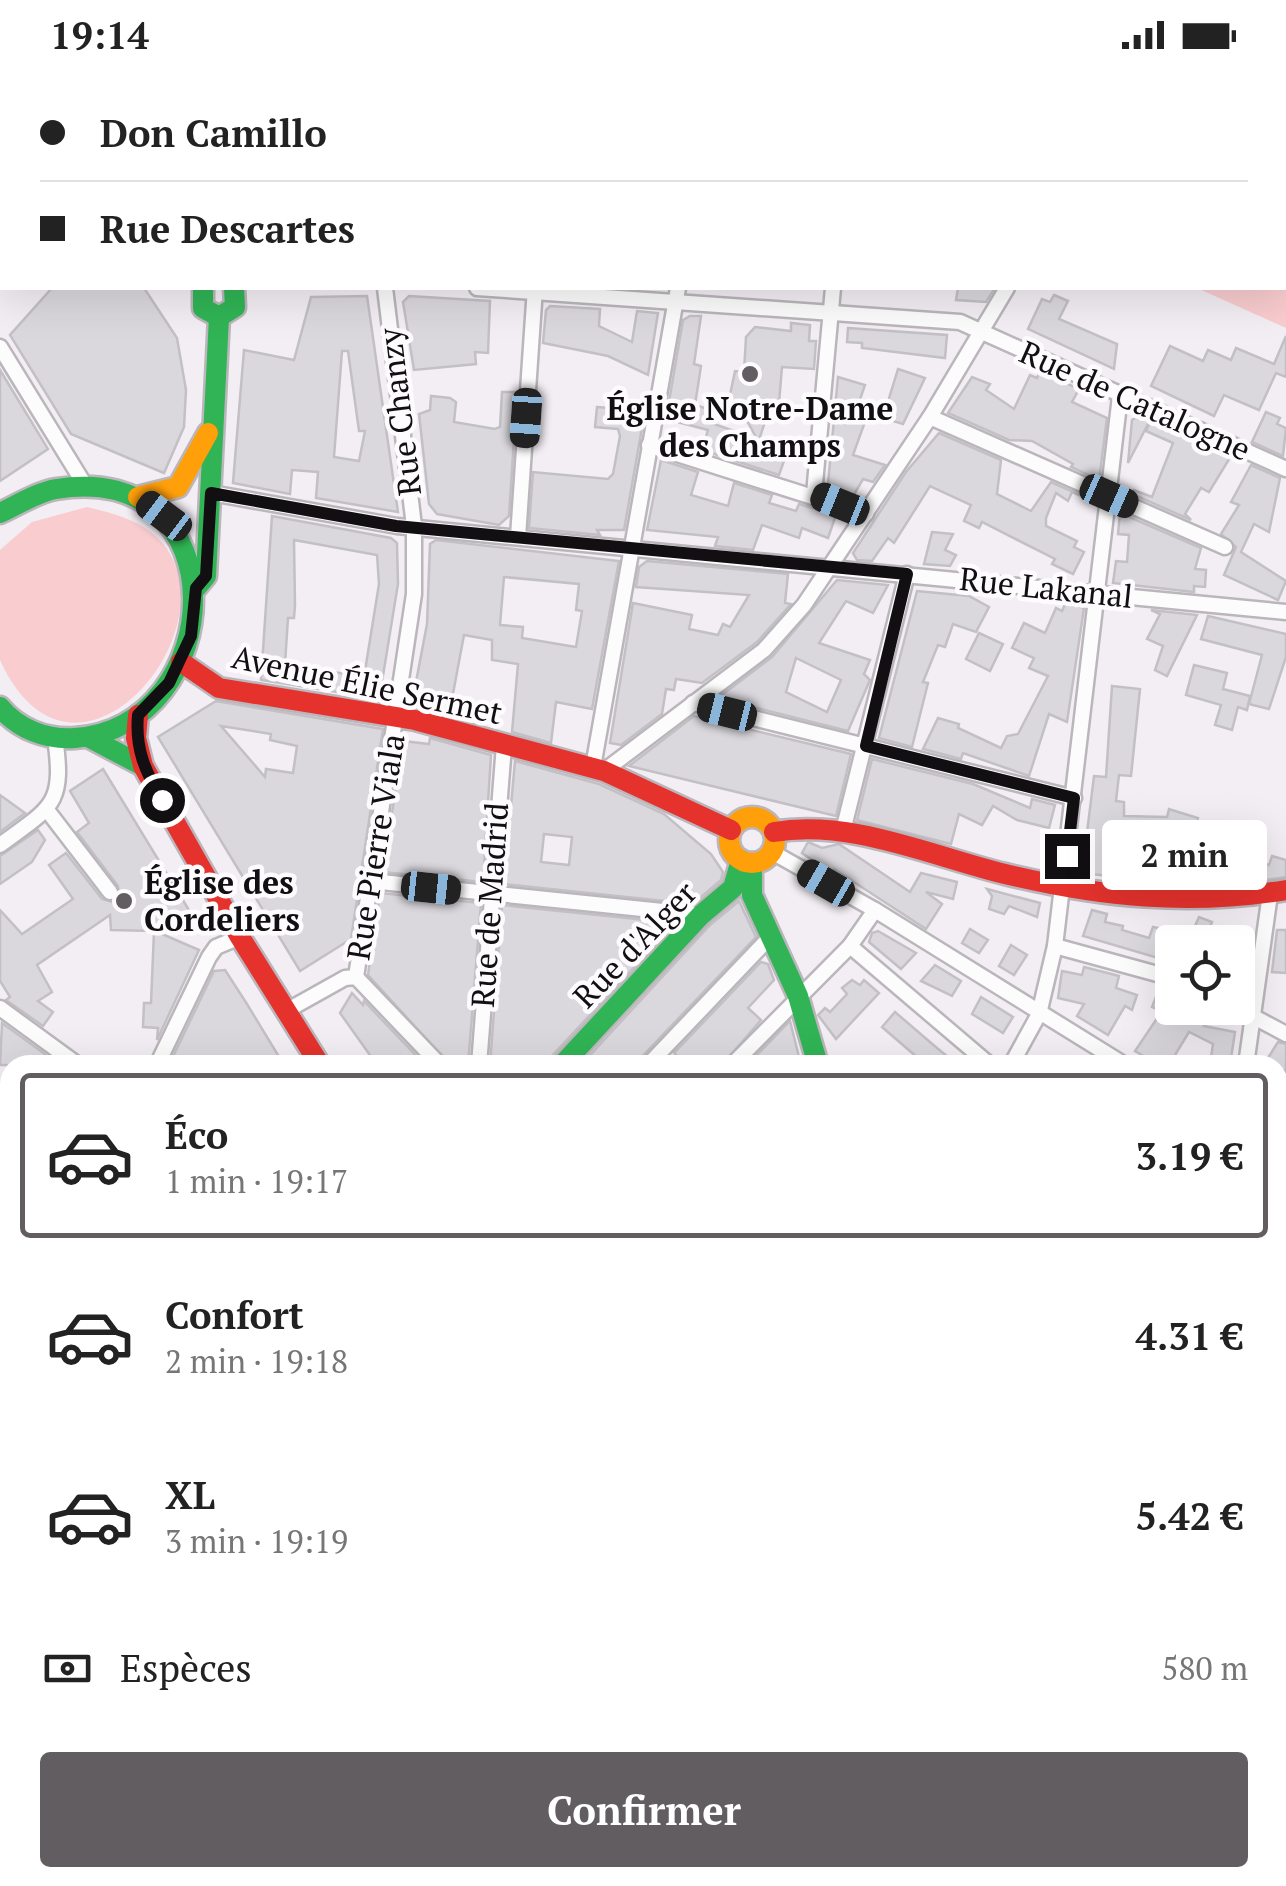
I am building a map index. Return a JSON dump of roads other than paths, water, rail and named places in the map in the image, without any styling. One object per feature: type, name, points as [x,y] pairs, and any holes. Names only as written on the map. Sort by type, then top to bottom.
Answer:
[{"type":"main road","points":[[201,290],[203,308],[220,317]]},
{"type":"main road","points":[[220,317],[231,312],[240,290]]},
{"type":"main road","points":[[196,588],[206,576],[220,317]]},
{"type":"main road","points":[[138,497],[178,487],[213,422]]},
{"type":"main road","points":[[1,710],[35,732],[56,738],[88,737],[138,715],[169,683],[181,662],[191,636],[196,588],[187,550],[164,516],[138,497],[112,486],[83,482],[3,508]]},
{"type":"main road","name":"Avenue Élie Sermet","points":[[181,662],[219,688],[396,716],[599,769],[731,830]]},
{"type":"main road","points":[[138,715],[136,738],[142,766],[240,937],[314,1055]]},
{"type":"main road","points":[[88,737],[142,766]]},
{"type":"main road","points":[[773,842],[764,820],[750,817],[731,830],[729,844],[746,862],[752,895],[798,996],[815,1055]]},
{"type":"main road","points":[[746,862],[773,842],[809,826],[1064,886],[1142,898],[1242,900],[1278,892]]},
{"type":"main road","name":"Rue d'Alger","points":[[571,1055],[701,915],[733,888],[746,862]]},
{"type":"street","name":"Rue Chanzy","points":[[385,290],[414,526],[414,594],[396,716]]},
{"type":"street","points":[[518,537],[535,290]]},
{"type":"street","name":"Rue de Catalogne","points":[[563,290],[676,294],[831,313],[960,322],[1286,469]]},
{"type":"street","points":[[814,494],[833,290]]},
{"type":"street","points":[[599,769],[764,650],[866,514],[983,333],[1006,290]]},
{"type":"street","points":[[599,769],[676,294]]},
{"type":"street","points":[[0,347],[83,482]]},
{"type":"street","points":[[1016,1055],[1039,1014],[1055,946],[1120,396]]},
{"type":"street","points":[[930,417],[1225,548]]},
{"type":"street","points":[[649,445],[814,494],[866,514]]},
{"type":"street","name":"Rue Lakanal","points":[[211,493],[414,526],[1286,612]]},
{"type":"street","points":[[843,831],[907,574]]},
{"type":"street","points":[[693,703],[1074,798]]},
{"type":"street","name":"Rue Pierre Viala","points":[[356,977],[396,716]]},
{"type":"street","points":[[0,846],[47,810],[62,782],[56,738]]},
{"type":"street","name":"Rue de Madrid","points":[[480,1055],[504,745]]},
{"type":"street","points":[[47,810],[110,892]]},
{"type":"street","points":[[773,842],[1108,1055]]},
{"type":"street","points":[[371,881],[701,915]]},
{"type":"street","points":[[1255,1005],[1278,892]]},
{"type":"street","points":[[742,1055],[850,946],[875,910]]},
{"type":"street","points":[[658,1055],[771,936]]},
{"type":"street","points":[[162,1055],[216,946],[240,937]]},
{"type":"street","points":[[850,946],[978,1055]]},
{"type":"street","points":[[1055,946],[1155,973]]},
{"type":"street","points":[[286,1011],[345,978],[356,977],[430,1055]]},
{"type":"street","points":[[0,1008],[64,1055]]},
{"type":"street","points":[[1255,1016],[1286,1034]]},
{"type":"street","points":[[1247,1055],[1252,1025]]},
{"type":"place","name":"Église Notre-Dame des Champs","points":[[750,374]]},
{"type":"place","name":"Église des Cordeliers","points":[[124,901]]}]
